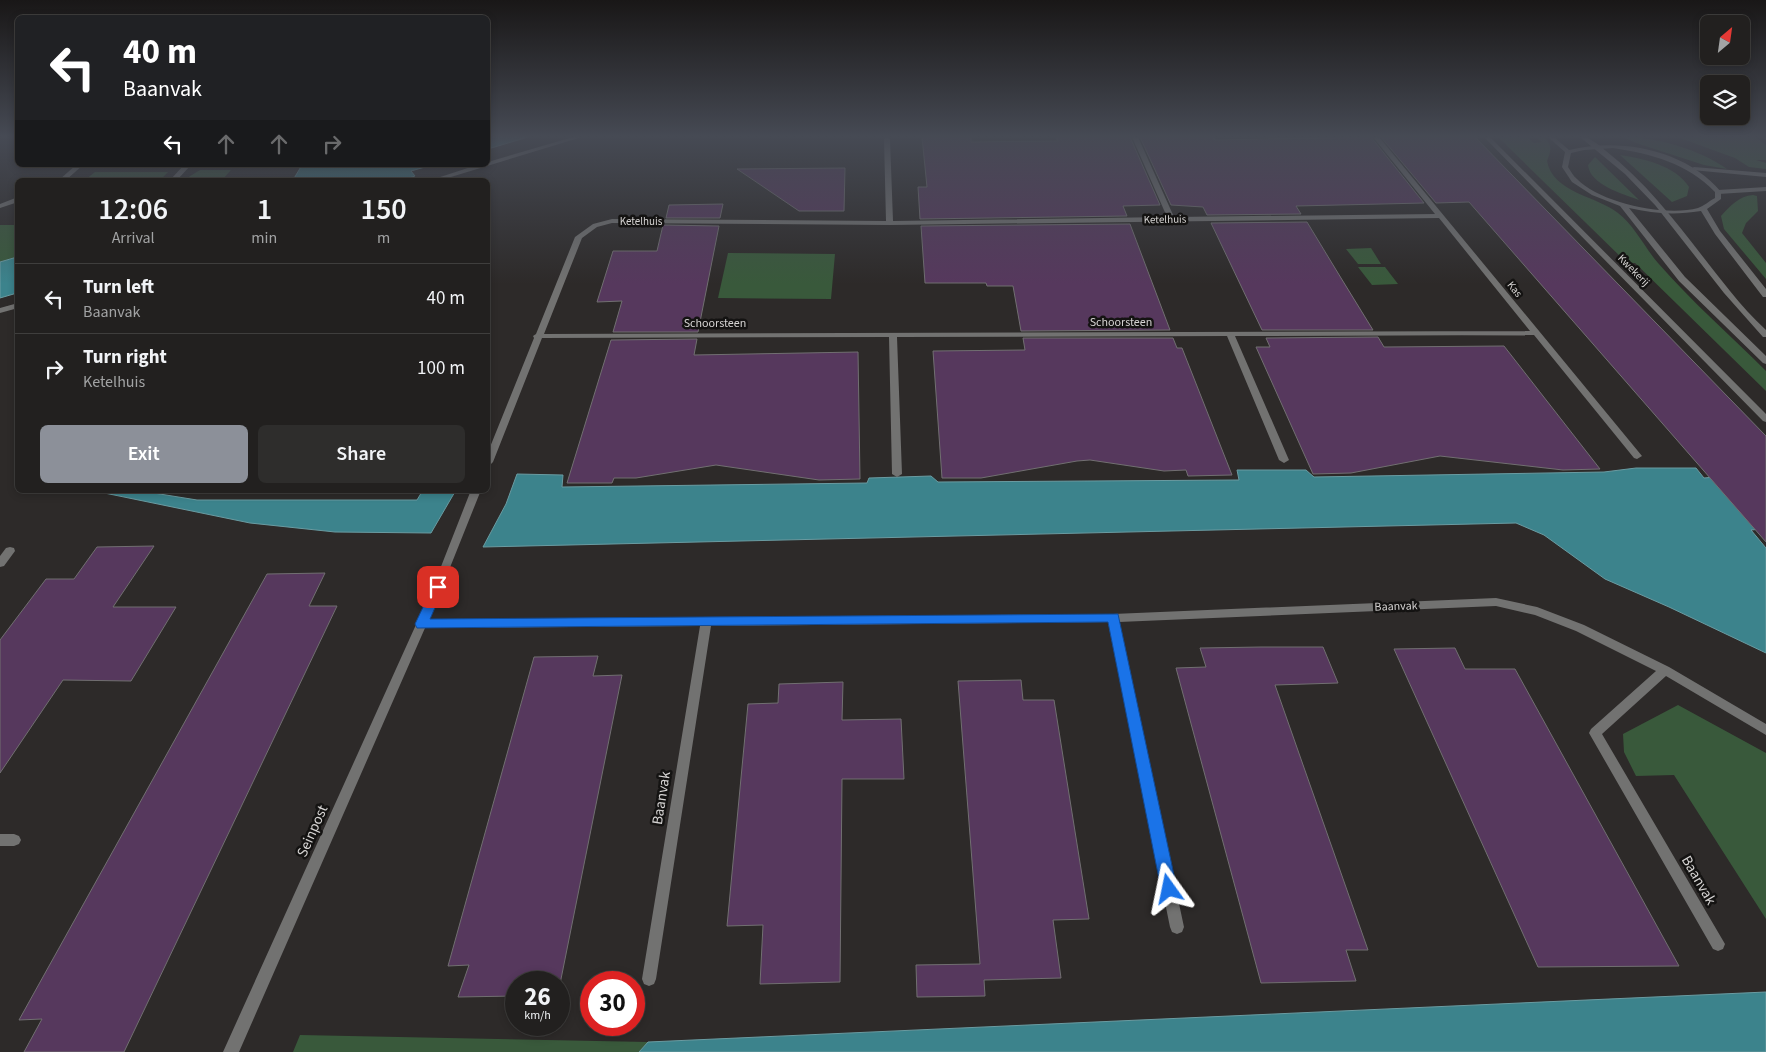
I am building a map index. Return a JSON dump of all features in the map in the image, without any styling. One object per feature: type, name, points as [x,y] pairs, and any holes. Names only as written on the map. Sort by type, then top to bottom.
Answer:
[{"type":"street","points":[[889,186],[890,223]]},
{"type":"street","points":[[1157,186],[1171,218]]},
{"type":"street","name":"Kas","points":[[1416,186],[1637,456]]},
{"type":"street","name":"Kwekerij","points":[[1536,186],[1766,419]]},
{"type":"street","points":[[1582,186],[1622,205],[1666,213],[1704,210],[1718,198],[1718,192],[1713,186]]},
{"type":"street","points":[[1640,186],[1666,213],[1730,296],[1766,335]]},
{"type":"street","points":[[1718,192],[1766,189]]},
{"type":"street","points":[[0,206],[15,200]]},
{"type":"street","points":[[1622,205],[1682,279],[1766,361]]},
{"type":"street","points":[[1704,210],[1711,223],[1756,278],[1766,295]]},
{"type":"street","name":"Ketelhuis","points":[[490,457],[537,336],[579,237],[595,225],[612,221],[890,223],[1441,216]]},
{"type":"street","points":[[0,311],[15,306]]},
{"type":"street","name":"Schoorsteen","points":[[537,336],[1536,333]]},
{"type":"street","points":[[1230,334],[1284,460]]},
{"type":"street","points":[[893,335],[897,474]]},
{"type":"street","points":[[421,624],[475,493]]},
{"type":"street","points":[[0,563],[10,551]]},
{"type":"street","name":"Baanvak","points":[[421,624],[1114,618],[1496,602],[1537,611],[1580,628],[1665,670],[1766,730]]},
{"type":"street","points":[[1114,618],[1177,927]]},
{"type":"street","name":"Baanvak","points":[[649,979],[706,621]]},
{"type":"street","name":"Seinpost","points":[[231,1052],[421,624]]},
{"type":"street","name":"Baanvak","points":[[1665,670],[1595,733],[1718,944]]},
{"type":"green space","points":[[1548,186],[1566,186],[1609,207],[1624,218],[1653,257],[1671,277],[1766,371],[1766,391],[1635,263],[1627,263]]},
{"type":"green space","points":[[1605,186],[1625,186],[1639,200],[1616,192]]},
{"type":"green space","points":[[1654,186],[1688,186],[1687,196],[1672,202]]},
{"type":"green space","points":[[1753,195],[1757,196],[1758,211],[1746,223],[1742,233],[1766,263],[1766,279],[1724,229],[1721,216],[1739,199]]},
{"type":"green space","points":[[0,225],[15,225],[15,258],[0,262]]},
{"type":"green space","points":[[1371,248],[1381,264],[1358,264],[1346,249]]},
{"type":"green space","points":[[728,253],[835,254],[831,299],[718,298]]},
{"type":"green space","points":[[1358,267],[1385,267],[1398,284],[1372,285]]},
{"type":"green space","points":[[1678,705],[1766,753],[1766,919],[1674,775],[1636,776],[1624,752],[1623,734]]},
{"type":"green space","points":[[300,1035],[648,1042],[639,1052],[293,1052]]},
{"type":"water","points":[[15,258],[15,294],[0,298],[0,262]]},
{"type":"water","points":[[1636,468],[1696,468],[1704,478],[1715,477],[1762,529],[1751,530],[1766,548],[1766,653],[1605,579],[1544,535],[1516,523],[483,547],[506,504],[517,474],[563,475],[562,487],[867,483],[869,478],[931,476],[938,482],[1239,480],[1237,470],[1306,470],[1314,477],[1604,472]]},
{"type":"water","points":[[105,493],[154,493],[197,500],[417,500],[421,493],[454,493],[431,533],[335,532],[250,523]]},
{"type":"water","points":[[1766,992],[1766,1052],[639,1052],[648,1042]]},
{"type":"building","points":[[762,186],[845,186],[844,211],[799,211]]},
{"type":"building","points":[[1152,186],[1160,205],[1123,206],[1127,216],[920,219],[918,187]]},
{"type":"building","points":[[1162,186],[1410,186],[1424,203],[1296,206],[1301,214],[1207,215],[1203,207],[1171,205]]},
{"type":"building","points":[[1422,186],[1523,186],[1766,436],[1766,542],[1469,202],[1436,203]]},
{"type":"building","points":[[723,204],[720,218],[666,218],[669,205]]},
{"type":"building","points":[[1307,222],[1373,330],[1262,330],[1211,223]]},
{"type":"building","points":[[1130,224],[1170,330],[1021,331],[1013,286],[987,286],[986,283],[925,283],[921,226]]},
{"type":"building","points":[[663,225],[719,226],[698,332],[613,332],[622,301],[597,302],[613,251],[657,251]]},
{"type":"building","points":[[1378,337],[1384,347],[1504,346],[1600,469],[1563,470],[1440,456],[1351,473],[1313,474],[1256,347],[1270,347],[1266,338]]},
{"type":"building","points":[[1023,338],[1173,338],[1177,348],[1182,348],[1232,475],[1188,476],[1186,470],[1164,471],[1090,460],[981,478],[942,478],[933,351],[1025,350]]},
{"type":"building","points":[[697,339],[694,355],[858,352],[860,479],[819,480],[716,465],[636,478],[614,478],[612,483],[567,483],[611,340]]},
{"type":"building","points":[[154,546],[113,607],[176,607],[131,681],[63,680],[0,773],[0,640],[46,579],[74,579],[97,547]]},
{"type":"building","points":[[325,573],[309,606],[337,606],[124,1052],[24,1052],[42,1019],[19,1020],[267,574]]},
{"type":"building","points":[[1323,647],[1338,683],[1275,685],[1368,950],[1346,950],[1356,981],[1261,983],[1176,668],[1206,667],[1200,648]]},
{"type":"building","points":[[1455,648],[1465,669],[1515,669],[1679,966],[1538,967],[1394,649]]},
{"type":"building","points":[[598,656],[593,676],[622,675],[563,971],[505,971],[505,996],[458,997],[469,965],[448,966],[534,657]]},
{"type":"building","points":[[1021,680],[1023,700],[1054,700],[1089,919],[1053,920],[1061,978],[984,980],[985,996],[917,997],[916,965],[980,964],[958,681]]},
{"type":"building","points":[[843,682],[842,720],[901,719],[904,779],[842,779],[840,982],[760,984],[763,925],[727,926],[748,704],[778,703],[779,684]]},
{"type":"route","points":[[438,587],[421,624],[1114,618],[1169,889]]}]
